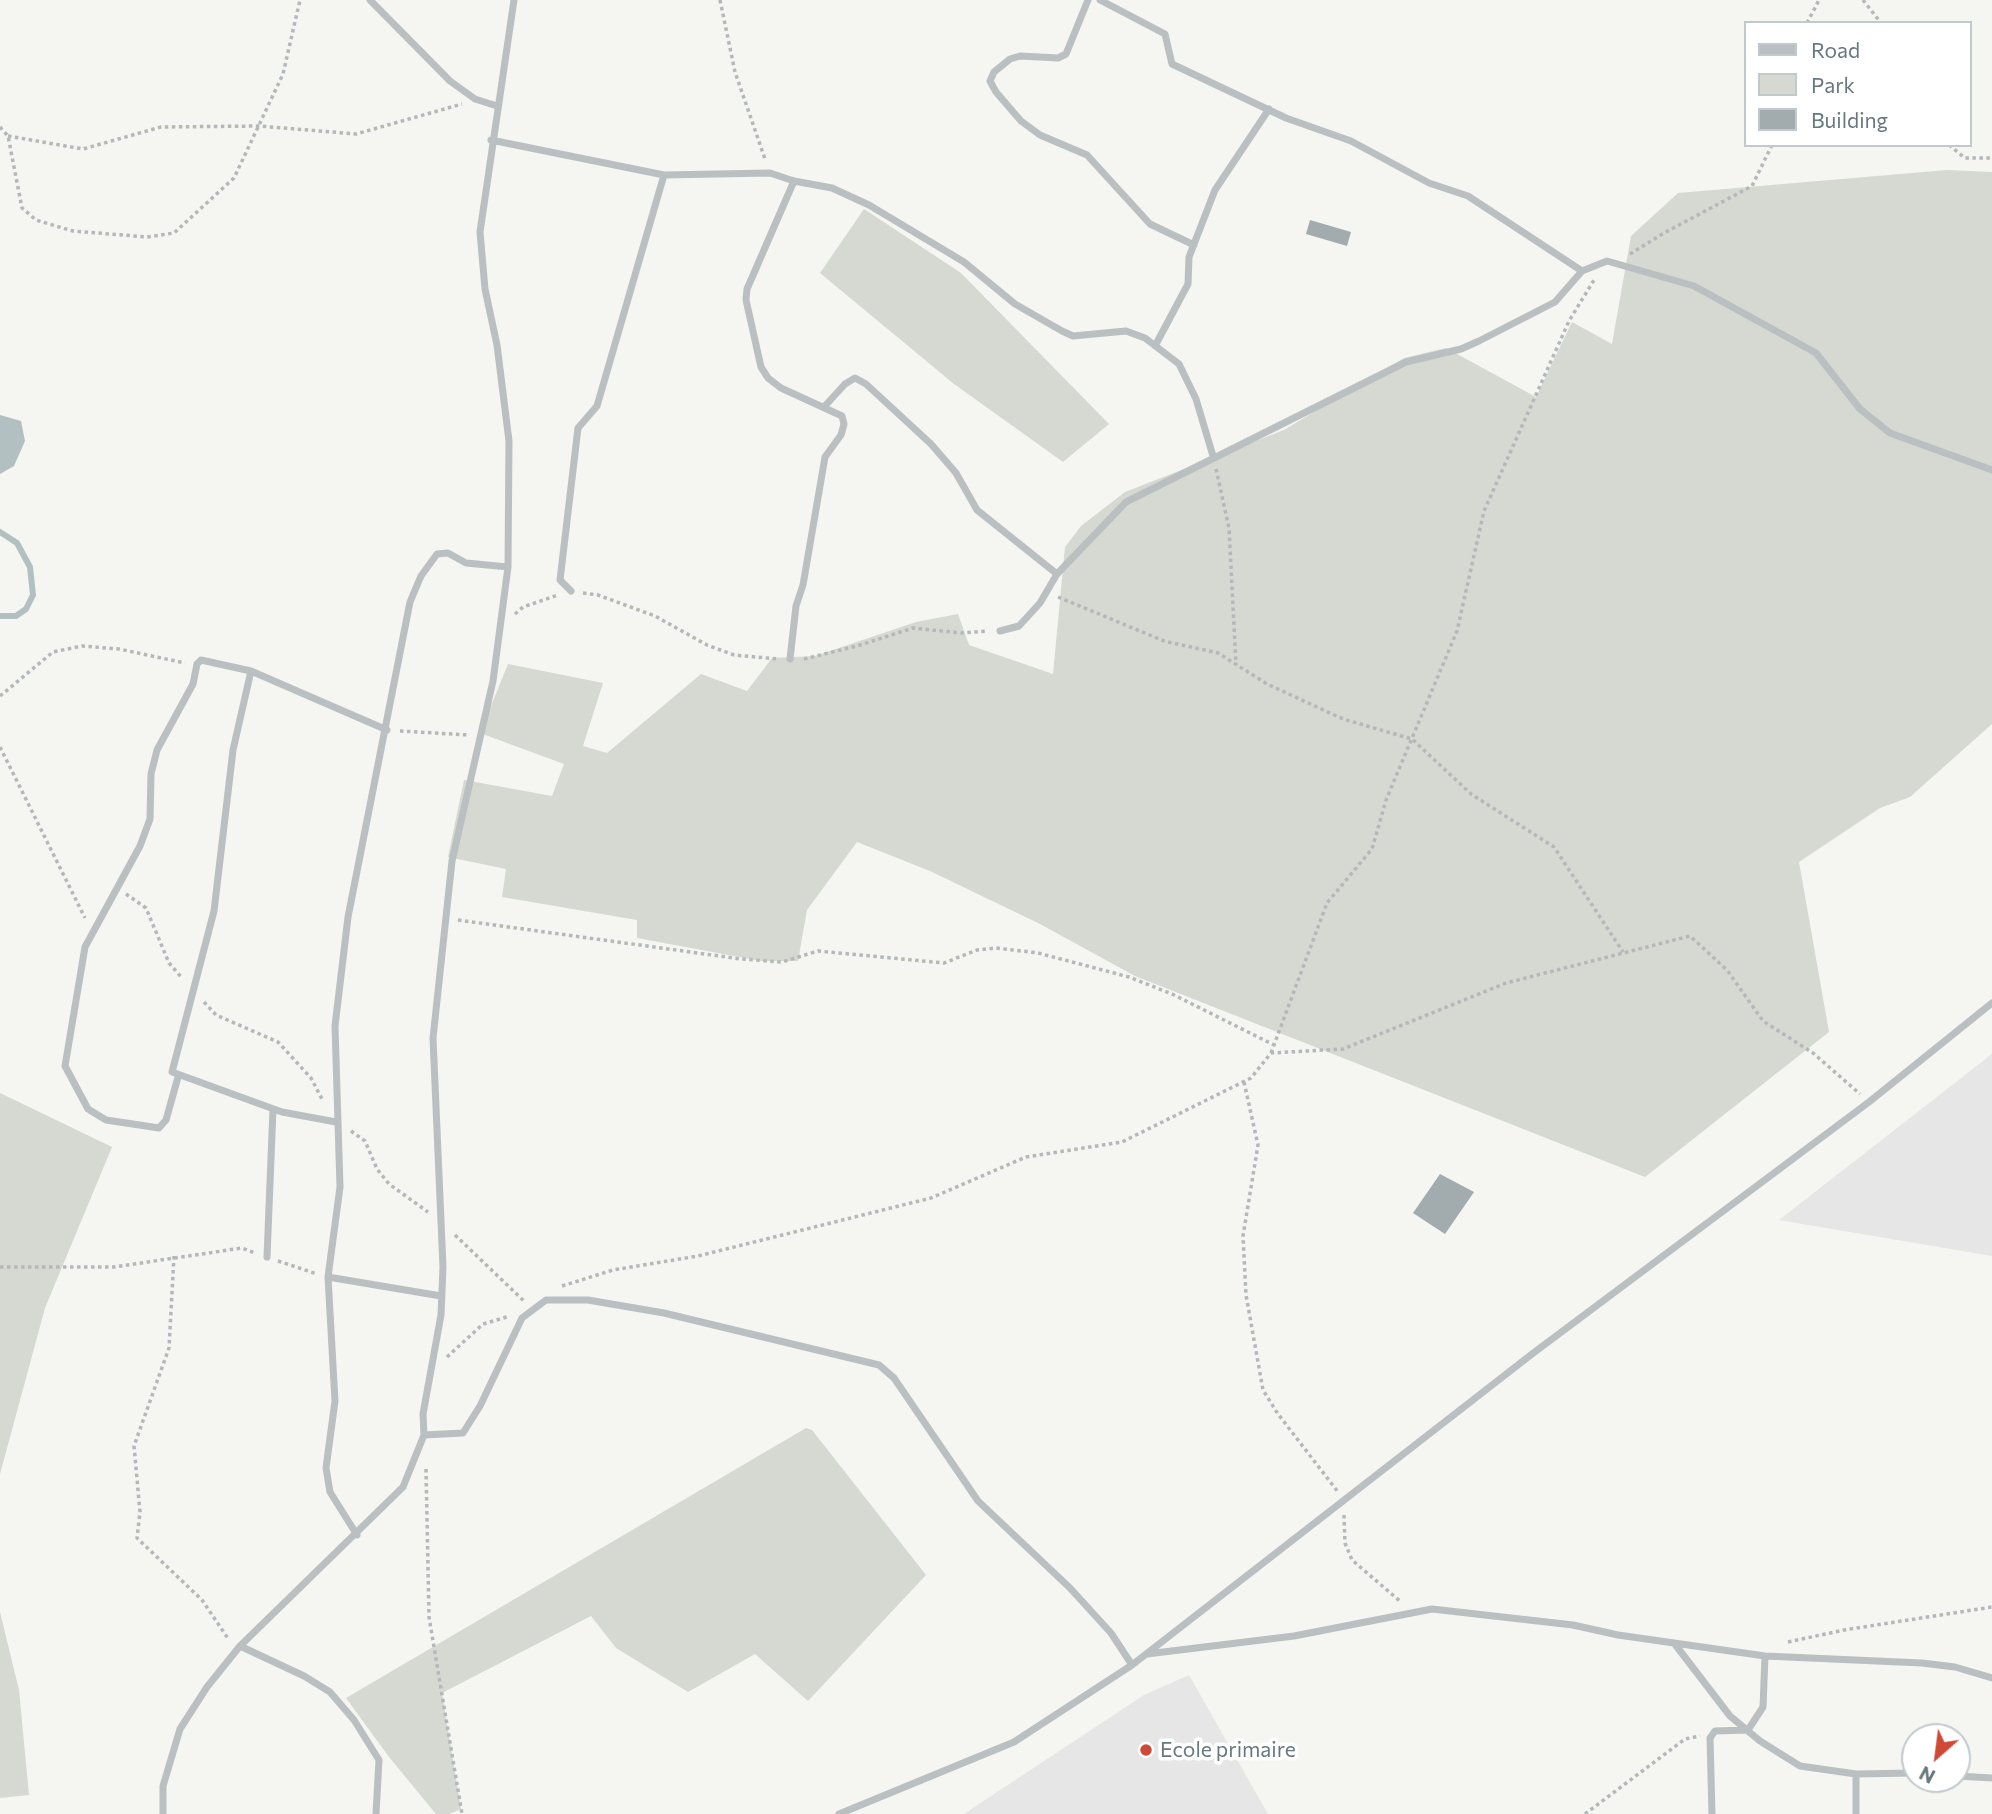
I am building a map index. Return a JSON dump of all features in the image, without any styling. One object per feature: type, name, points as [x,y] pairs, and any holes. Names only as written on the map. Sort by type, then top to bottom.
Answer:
[{"type":"street","points":[[370,0],[450,81],[475,99],[497,106]]},
{"type":"street","points":[[163,1814],[163,1786],[180,1729],[238,1648],[357,1535],[403,1487],[424,1435],[423,1414],[428,1375],[441,1315],[443,1223],[433,1038],[452,861],[493,681],[508,566],[509,441],[480,232],[491,140],[514,0]]},
{"type":"street","points":[[1088,0],[1066,54],[1058,58],[1020,56],[1010,59],[994,72],[990,81],[1021,121],[1041,135],[1087,155],[1150,224],[1194,245]]},
{"type":"street","points":[[1100,0],[1165,34],[1172,64],[1269,109],[1351,141],[1408,173],[1468,197],[1582,271]]},
{"type":"street","points":[[1155,346],[1188,284],[1189,257],[1215,190],[1269,109]]},
{"type":"street","points":[[491,140],[664,176],[770,173],[794,181],[832,188],[869,205],[964,262],[1015,304],[1062,331],[1073,336],[1126,331],[1145,338],[1178,364],[1196,399],[1213,456]]},
{"type":"street","points":[[571,591],[560,580],[578,428],[597,406],[619,331],[627,292],[664,176]]},
{"type":"street","points":[[790,659],[796,606],[803,584],[824,457],[841,435],[844,424],[842,415],[781,388],[768,378],[761,367],[746,300],[747,289],[794,181]]},
{"type":"street","points":[[1000,631],[1019,626],[1046,593],[1057,574],[1126,502],[1213,456],[1406,362],[1461,349],[1479,341],[1555,302],[1582,271],[1607,261],[1694,286],[1816,354],[1860,408],[1890,433],[1992,470]]},
{"type":"street","points":[[824,407],[845,384],[855,379],[866,384],[931,443],[956,472],[977,510],[1057,574]]},
{"type":"street","points":[[357,1535],[330,1492],[326,1468],[335,1401],[328,1277],[340,1187],[335,1026],[348,918],[410,602],[421,576],[437,554],[448,552],[466,563],[508,566]]},
{"type":"street","points":[[178,1077],[166,1121],[159,1128],[106,1120],[88,1109],[65,1066],[85,947],[140,846],[149,819],[151,774],[157,750],[192,684],[197,664],[201,660],[251,671],[387,730]]},
{"type":"street","points":[[251,671],[233,750],[214,911],[171,1066],[172,1072],[178,1077],[273,1109],[336,1122]]},
{"type":"street","points":[[839,1814],[1014,1742],[1132,1665],[1532,1354],[1869,1102],[1992,1003]]},
{"type":"street","points":[[267,1257],[273,1109]]},
{"type":"street","points":[[328,1277],[441,1296]]},
{"type":"street","points":[[424,1435],[463,1433],[480,1406],[522,1318],[546,1300],[588,1300],[664,1313],[879,1365],[894,1378],[978,1501],[1070,1588],[1111,1633],[1132,1665]]},
{"type":"street","points":[[1146,1655],[1294,1636],[1414,1611],[1474,1611],[1765,1656],[1922,1663],[1955,1667],[1992,1678]]},
{"type":"street","points":[[1674,1643],[1705,1687],[1730,1716],[1800,1766],[1856,1774],[1901,1773]]},
{"type":"street","points":[[238,1648],[304,1675],[330,1692],[354,1720],[379,1759],[376,1814]]},
{"type":"street","points":[[1748,1730],[1763,1707],[1765,1656]]},
{"type":"street","points":[[1712,1814],[1710,1738],[1715,1731],[1748,1730]]},
{"type":"street","points":[[1856,1774],[1856,1814]]},
{"type":"street","points":[[1971,1777],[1992,1778]]},
{"type":"path","points":[[0,127],[8,136],[22,208],[36,220],[73,231],[147,237],[174,233],[234,178],[283,74],[300,0]]},
{"type":"path","points":[[720,0],[735,72],[770,173]]},
{"type":"path","points":[[1808,21],[1819,0]]},
{"type":"path","points":[[1863,0],[1879,21]]},
{"type":"path","points":[[8,136],[83,149],[161,127],[259,126],[356,134],[475,99]]},
{"type":"path","points":[[1617,263],[1664,233],[1752,186],[1771,147]]},
{"type":"path","points":[[1951,147],[1965,158],[1992,158]]},
{"type":"path","points":[[550,1290],[613,1270],[698,1256],[930,1198],[1026,1157],[1122,1142],[1251,1078],[1271,1054],[1327,903],[1372,849],[1386,800],[1457,631],[1484,511],[1569,321],[1607,261]]},
{"type":"path","points":[[1213,456],[1229,528],[1236,665]]},
{"type":"path","points":[[500,628],[523,607],[571,591],[598,595],[635,608],[707,645],[734,655],[814,658],[913,628],[961,633],[1000,631]]},
{"type":"path","points":[[1046,593],[1164,642],[1218,653],[1268,684],[1343,719],[1412,738],[1471,794],[1554,847],[1623,952]]},
{"type":"path","points":[[0,696],[53,652],[82,646],[197,664]]},
{"type":"path","points":[[387,730],[479,736]]},
{"type":"path","points":[[0,747],[92,931]]},
{"type":"path","points":[[117,891],[132,896],[146,908],[169,963],[216,1015],[278,1042],[312,1078],[331,1118],[365,1141],[377,1169],[389,1184],[443,1223],[533,1309],[483,1324],[428,1375]]},
{"type":"path","points":[[446,918],[782,962],[818,951],[944,963],[977,950],[996,948],[1038,953],[1129,977],[1172,994],[1274,1045]]},
{"type":"path","points":[[1271,1054],[1343,1049],[1506,983],[1690,936],[1727,970],[1763,1021],[1813,1053],[1869,1102]]},
{"type":"path","points":[[1244,1082],[1258,1145],[1243,1236],[1246,1294],[1263,1390],[1278,1414],[1344,1500],[1345,1543],[1352,1560],[1378,1586],[1414,1611]]},
{"type":"path","points":[[0,1267],[114,1267],[242,1248],[328,1277]]},
{"type":"path","points":[[174,1256],[169,1348],[134,1446],[140,1512],[136,1538],[202,1600],[238,1648]]},
{"type":"path","points":[[424,1435],[429,1618],[462,1814]]},
{"type":"path","points":[[1782,1644],[1844,1630],[1992,1607]]},
{"type":"path","points":[[1585,1814],[1685,1740],[1715,1731]]},
{"type":"shaded area","points":[[0,415],[21,421],[25,441],[14,466],[0,474]]},
{"type":"shaded area","points":[[1992,1054],[1992,1256],[1779,1220]]},
{"type":"shaded area","name":"Ecole primaire","points":[[1189,1675],[1268,1814],[964,1814],[1144,1695]]},
{"type":"green space","points":[[1947,170],[1992,172],[1992,724],[1910,797],[1880,808],[1799,862],[1829,1032],[1645,1177],[1135,976],[1040,924],[930,871],[857,842],[807,910],[798,961],[761,961],[637,938],[637,920],[502,897],[506,869],[448,857],[464,780],[552,796],[564,764],[480,733],[508,664],[603,683],[583,746],[607,753],[701,674],[747,691],[772,658],[815,656],[916,622],[958,614],[969,645],[1053,674],[1065,547],[1081,526],[1125,492],[1284,430],[1404,358],[1446,348],[1536,397],[1572,322],[1612,344],[1631,236],[1678,193]]},
{"type":"green space","points":[[864,209],[961,273],[1109,424],[1063,462],[954,384],[820,273]]},
{"type":"green space","points":[[0,1093],[112,1147],[45,1308],[0,1474]]},
{"type":"green space","points":[[806,1428],[812,1430],[926,1575],[808,1701],[755,1654],[688,1692],[616,1648],[591,1616],[442,1693],[461,1809],[449,1814],[436,1814],[389,1757],[346,1698]]},
{"type":"green space","points":[[0,1612],[19,1690],[29,1795],[0,1798]]},
{"type":"building","points":[[1310,220],[1351,232],[1347,246],[1306,234]]},
{"type":"building","points":[[1440,1174],[1474,1192],[1445,1234],[1413,1213]]},
{"type":"waterway","points":[[0,532],[17,543],[30,567],[33,595],[26,609],[16,616],[0,616]]},
{"type":"place","name":"Ecole primaire","points":[[1146,1750]]}]
